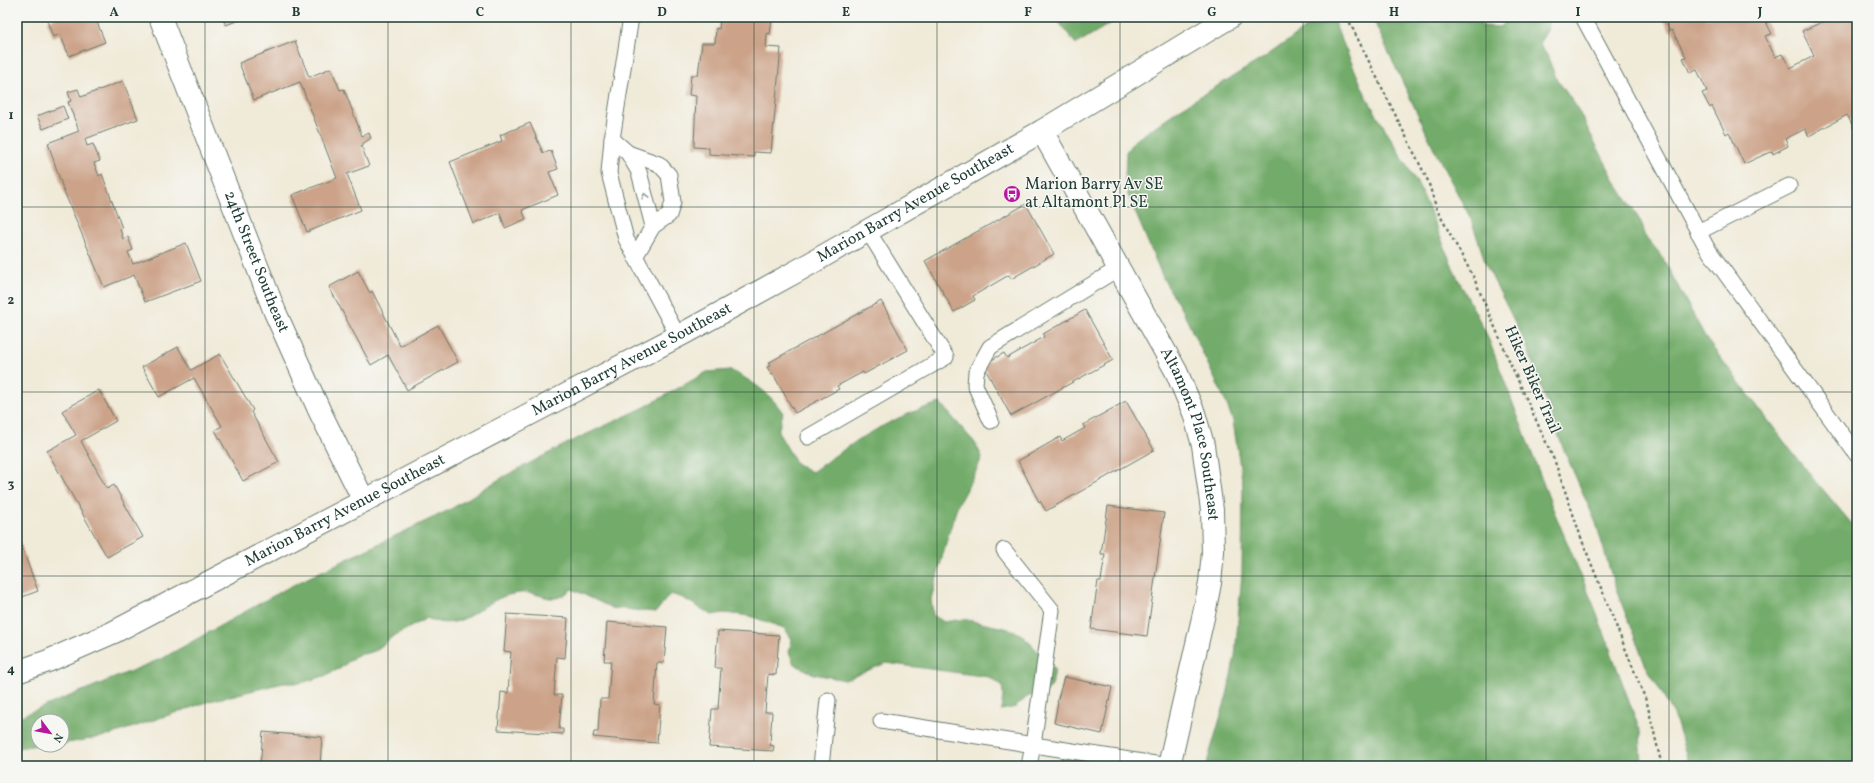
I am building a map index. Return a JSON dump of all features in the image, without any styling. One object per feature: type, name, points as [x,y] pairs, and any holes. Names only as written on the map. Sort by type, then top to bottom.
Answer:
[{"type":"main road","name":"24th Street Southeast","points":[[160,17],[278,320],[320,412],[364,500]]},
{"type":"main road","name":"Marion Barry Avenue Southeast","points":[[17,672],[55,658],[114,632],[678,336],[868,231],[1042,131],[1230,17]]},
{"type":"main road","name":"Altamont Place Southeast","points":[[1042,131],[1176,371],[1190,402],[1205,456],[1212,510],[1213,552],[1210,583],[1168,766]]},
{"type":"lane","points":[[630,17],[612,139],[609,173],[626,239],[678,336]]},
{"type":"lane","points":[[1583,17],[1707,248],[1857,455]]},
{"type":"lane","points":[[612,139],[628,153],[639,172],[653,226]]},
{"type":"lane","points":[[628,153],[659,164],[669,175],[673,202],[669,215],[653,226],[636,257]]},
{"type":"lane","points":[[1698,232],[1788,186]]},
{"type":"lane","points":[[808,437],[946,357],[868,231]]},
{"type":"lane","points":[[991,421],[975,385],[976,372],[990,347],[1119,268]]},
{"type":"lane","points":[[1004,550],[1052,610],[1029,766]]},
{"type":"lane","points":[[821,766],[828,700]]},
{"type":"lane","points":[[881,721],[1168,766]]},
{"type":"path","name":"Hiker Biker Trail","points":[[1347,17],[1428,181],[1437,210],[1473,276],[1512,367],[1556,462],[1583,543],[1647,702],[1662,766]]},
{"type":"green space","points":[[1055,17],[1121,17],[1076,44]]},
{"type":"green space","points":[[1321,17],[1330,17],[1333,20],[1367,98],[1421,190],[1456,275],[1487,335],[1553,509],[1596,611],[1640,731],[1642,766],[1206,766],[1227,695],[1235,656],[1242,573],[1243,486],[1233,421],[1226,402],[1184,314],[1164,280],[1128,195],[1125,180],[1126,152],[1133,142],[1181,108],[1265,57]]},
{"type":"green space","points":[[1372,17],[1476,17],[1483,26],[1501,27],[1506,21],[1506,17],[1547,17],[1549,27],[1540,42],[1556,78],[1576,106],[1615,181],[1641,222],[1646,237],[1661,255],[1707,340],[1799,461],[1857,530],[1857,766],[1687,766],[1688,761],[1674,714],[1645,664],[1614,584],[1596,523],[1563,448],[1526,344],[1487,267],[1471,219],[1436,153]]},
{"type":"green space","points":[[730,370],[746,378],[766,393],[783,413],[778,432],[796,463],[812,472],[873,431],[905,415],[940,403],[975,443],[982,457],[958,504],[947,539],[931,599],[933,615],[944,622],[963,619],[1013,630],[1023,636],[1055,669],[1052,686],[1043,695],[1028,696],[1016,707],[1001,710],[1003,696],[1002,685],[989,677],[886,663],[845,680],[814,674],[794,664],[789,652],[792,639],[784,628],[750,616],[724,613],[712,615],[683,598],[670,594],[656,612],[612,608],[572,589],[563,596],[556,598],[526,593],[508,595],[495,600],[468,617],[449,623],[439,622],[427,618],[392,637],[375,651],[355,656],[341,668],[324,676],[301,683],[283,683],[210,701],[107,736],[70,743],[70,713],[30,713],[30,746],[17,748],[17,719],[21,716],[163,658],[289,587],[451,509],[503,477],[572,441],[643,408],[707,372]]},
{"type":"building","points":[[57,17],[95,17],[105,42],[69,56],[60,34],[53,37],[47,21]]},
{"type":"building","points":[[222,17],[247,17],[226,25]]},
{"type":"building","points":[[720,17],[786,17],[785,20],[772,18],[770,34],[767,33],[766,47],[781,48],[771,153],[754,152],[754,157],[709,154],[709,148],[694,147],[696,96],[689,95],[691,75],[698,75],[702,43],[715,43],[716,28],[719,29]]},
{"type":"building","points":[[1662,17],[1764,18],[1772,34],[1765,36],[1775,57],[1782,54],[1790,68],[1814,56],[1802,31],[1827,20],[1825,17],[1857,17],[1857,135],[1847,115],[1809,136],[1805,129],[1785,139],[1788,146],[1773,154],[1772,151],[1744,164],[1729,132],[1726,134],[1712,106],[1710,108],[1702,93],[1707,91],[1697,70],[1690,73],[1683,58],[1686,57],[1672,30],[1670,31]]},
{"type":"building","points":[[295,41],[309,77],[331,68],[340,90],[344,89],[362,136],[369,133],[371,138],[361,145],[369,166],[347,174],[361,210],[307,232],[292,195],[337,178],[300,82],[254,100],[239,63]]},
{"type":"building","points":[[123,81],[138,119],[85,139],[87,146],[93,144],[100,161],[94,163],[99,176],[102,174],[122,228],[120,229],[123,239],[128,237],[133,250],[128,252],[133,264],[186,243],[201,281],[145,302],[134,275],[104,287],[63,189],[48,143],[79,131],[68,102],[71,101],[68,92],[78,89],[81,97]]},
{"type":"building","points":[[63,106],[68,119],[43,129],[37,116]]},
{"type":"building","points":[[530,123],[543,153],[551,151],[558,169],[549,172],[558,195],[522,210],[526,219],[505,228],[500,213],[474,224],[450,162],[502,141],[500,135]]},
{"type":"building","points":[[1026,204],[1054,254],[1011,279],[1009,275],[973,296],[975,300],[954,312],[925,261]]},
{"type":"building","points":[[358,271],[370,293],[372,291],[400,346],[438,325],[458,362],[407,390],[388,355],[371,365],[329,287]]},
{"type":"building","points":[[881,301],[908,350],[864,374],[863,372],[837,386],[839,389],[795,413],[773,374],[772,375],[767,367],[770,366],[768,363]]},
{"type":"building","points":[[1085,310],[1113,360],[1011,416],[983,365],[1004,353],[1007,358],[1044,337],[1043,334]]},
{"type":"building","points":[[178,347],[191,370],[220,354],[253,410],[251,412],[279,462],[243,481],[215,430],[222,426],[194,378],[159,397],[142,367]]},
{"type":"building","points":[[99,390],[116,421],[81,441],[107,489],[114,485],[143,537],[107,557],[47,451],[76,435],[62,411]]},
{"type":"building","points":[[1126,401],[1154,450],[1046,511],[1040,501],[1039,502],[1018,461],[1060,437],[1062,441],[1085,428],[1083,425]]},
{"type":"building","points":[[1108,506],[1164,513],[1147,636],[1091,629],[1098,581],[1101,581],[1105,554],[1101,554]]},
{"type":"building","points":[[17,531],[38,591],[17,599]]},
{"type":"building","points":[[507,614],[568,618],[565,658],[557,657],[554,695],[562,695],[559,729],[563,729],[563,734],[498,730],[501,692],[508,693],[511,652],[504,651]]},
{"type":"building","points":[[607,622],[667,627],[664,663],[657,663],[654,704],[660,705],[657,743],[593,737],[594,732],[598,732],[600,699],[608,699],[611,661],[604,661]]},
{"type":"building","points":[[718,631],[779,635],[776,675],[768,674],[765,712],[772,712],[770,745],[774,746],[773,751],[709,747],[712,709],[718,709],[721,668],[715,668]]},
{"type":"building","points":[[1064,677],[1112,687],[1102,734],[1054,723],[1057,702]]},
{"type":"building","points":[[263,732],[322,737],[320,766],[260,766]]},
{"type":"building","points":[[1063,753],[1119,765],[1119,766],[1060,766]]},
{"type":"place","name":"Marion Barry Av SE at Altamont Pl SE","points":[[1012,194]]}]
